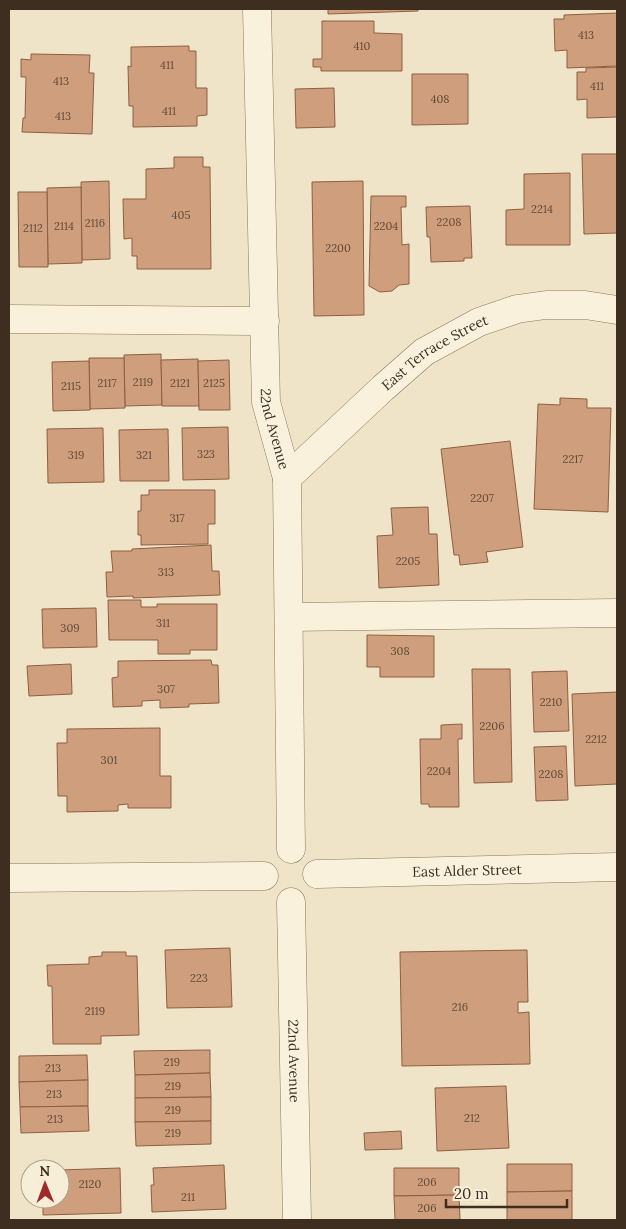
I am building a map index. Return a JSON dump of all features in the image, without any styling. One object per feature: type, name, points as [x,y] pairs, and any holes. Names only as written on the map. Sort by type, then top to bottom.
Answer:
[{"type":"street","name":"22nd Avenue","points":[[257,9],[266,402],[287,478],[291,849]]},
{"type":"street","name":"East Terrace Street","points":[[287,478],[424,352],[479,322],[517,309],[546,305],[585,305],[617,310]]},
{"type":"street","points":[[9,319],[264,321]]},
{"type":"street","points":[[289,617],[617,613]]},
{"type":"street","points":[[288,848],[298,849],[306,853],[317,868],[317,874],[315,886],[310,894],[303,899],[291,902],[278,899],[271,894],[266,887],[264,876],[267,863],[272,856],[280,850],[288,848]]},
{"type":"street","name":"East Alder Street","points":[[317,874],[617,867]]},
{"type":"street","points":[[9,878],[264,876]]},
{"type":"street","name":"22nd Avenue","points":[[291,902],[297,1220]]},
{"type":"building","points":[[328,9],[418,9],[418,11],[328,14]]},
{"type":"building","points":[[617,13],[617,66],[567,68],[567,50],[555,51],[554,19],[564,19],[564,15]]},
{"type":"building","points":[[322,21],[374,21],[374,33],[402,34],[402,71],[321,71],[321,67],[313,67],[313,59],[322,59]]},
{"type":"building","points":[[189,46],[189,51],[196,51],[196,88],[207,88],[207,115],[197,116],[197,126],[133,127],[133,106],[129,106],[128,66],[131,67],[131,47]]},
{"type":"building","points":[[31,54],[90,55],[89,73],[94,73],[92,134],[22,132],[23,118],[25,118],[26,77],[21,77],[21,59],[31,60]]},
{"type":"building","points":[[617,67],[617,117],[587,118],[587,99],[577,100],[577,72],[586,72],[586,68]]},
{"type":"building","points":[[412,74],[468,74],[468,124],[412,125]]},
{"type":"building","points":[[334,88],[335,127],[296,128],[295,89]]},
{"type":"building","points":[[582,154],[617,154],[617,233],[584,234]]},
{"type":"building","points":[[174,157],[203,157],[203,167],[210,167],[211,269],[137,269],[137,256],[132,256],[132,238],[124,239],[123,199],[146,199],[146,169],[174,168]]},
{"type":"building","points":[[570,173],[570,245],[506,245],[506,210],[524,209],[524,174]]},
{"type":"building","points":[[109,181],[110,259],[82,260],[81,182]]},
{"type":"building","points":[[363,181],[364,315],[314,316],[312,182]]},
{"type":"building","points":[[81,187],[82,263],[48,264],[47,188]]},
{"type":"building","points":[[18,192],[47,192],[48,267],[19,267]]},
{"type":"building","points":[[371,196],[406,196],[406,207],[401,207],[402,245],[409,244],[409,284],[399,285],[392,291],[380,292],[369,286]]},
{"type":"building","points":[[470,206],[472,258],[464,258],[464,261],[431,262],[430,237],[427,237],[426,207]]},
{"type":"building","points":[[161,354],[162,405],[125,406],[124,355]]},
{"type":"building","points":[[89,358],[124,358],[125,408],[90,409]]},
{"type":"building","points":[[198,359],[199,406],[162,406],[161,360]]},
{"type":"building","points":[[229,360],[230,410],[199,410],[198,361]]},
{"type":"building","points":[[89,361],[90,410],[53,411],[52,362]]},
{"type":"building","points":[[560,398],[587,399],[587,408],[611,408],[608,512],[534,509],[538,404],[560,405]]},
{"type":"building","points":[[228,427],[229,479],[183,480],[182,428]]},
{"type":"building","points":[[103,428],[104,482],[48,483],[47,429]]},
{"type":"building","points":[[168,429],[169,481],[120,481],[119,430]]},
{"type":"building","points":[[510,441],[523,547],[486,552],[488,562],[460,565],[459,555],[454,555],[441,449]]},
{"type":"building","points":[[149,490],[215,490],[215,524],[208,524],[208,544],[141,545],[141,535],[138,535],[138,511],[141,511],[141,495],[149,495]]},
{"type":"building","points":[[428,507],[429,534],[437,534],[439,585],[379,588],[377,536],[393,535],[391,508]]},
{"type":"building","points":[[211,545],[212,571],[219,571],[220,595],[107,597],[106,572],[113,572],[111,551]]},
{"type":"building","points":[[108,600],[141,600],[141,607],[157,607],[157,604],[217,604],[217,650],[190,650],[190,654],[158,654],[158,640],[109,640]]},
{"type":"building","points":[[96,608],[97,647],[43,648],[42,609]]},
{"type":"building","points":[[367,635],[434,636],[434,677],[380,677],[380,667],[367,667]]},
{"type":"building","points":[[211,660],[212,665],[218,665],[219,703],[189,704],[189,707],[160,708],[160,700],[142,701],[142,706],[113,707],[112,678],[118,677],[118,661]]},
{"type":"building","points":[[71,664],[72,694],[29,696],[27,666]]},
{"type":"building","points":[[472,669],[510,669],[512,782],[474,783]]},
{"type":"building","points":[[567,671],[569,731],[534,732],[532,672]]},
{"type":"building","points":[[617,692],[617,784],[575,786],[572,694]]},
{"type":"building","points":[[462,724],[462,739],[458,739],[459,807],[429,807],[429,804],[421,804],[420,739],[441,739],[441,725]]},
{"type":"building","points":[[160,728],[160,776],[171,776],[171,808],[128,808],[128,804],[118,805],[118,811],[67,812],[67,796],[58,796],[57,743],[67,743],[67,729]]},
{"type":"building","points":[[566,746],[568,800],[536,801],[534,747]]},
{"type":"building","points":[[230,948],[232,1007],[167,1008],[165,950]]},
{"type":"building","points":[[527,950],[528,1002],[518,1002],[518,1013],[529,1012],[530,1064],[402,1066],[400,952]]},
{"type":"building","points":[[102,952],[126,952],[126,956],[137,956],[139,1035],[101,1036],[101,1044],[53,1044],[52,986],[48,986],[47,965],[89,964],[89,957],[102,956]]},
{"type":"building","points":[[210,1050],[210,1073],[135,1075],[134,1051]]},
{"type":"building","points":[[87,1055],[88,1080],[19,1082],[19,1056]]},
{"type":"building","points":[[210,1073],[211,1097],[135,1098],[135,1075]]},
{"type":"building","points":[[88,1080],[88,1106],[20,1107],[19,1082]]},
{"type":"building","points":[[506,1086],[509,1148],[437,1151],[435,1088]]},
{"type":"building","points":[[211,1097],[211,1121],[135,1122],[135,1098]]},
{"type":"building","points":[[88,1106],[89,1131],[21,1133],[20,1107]]},
{"type":"building","points":[[211,1121],[211,1144],[136,1146],[135,1122]]},
{"type":"building","points":[[401,1131],[402,1149],[365,1150],[364,1133]]},
{"type":"building","points":[[507,1164],[572,1164],[572,1191],[507,1192]]},
{"type":"building","points":[[224,1165],[226,1209],[152,1212],[151,1185],[154,1185],[153,1168]]},
{"type":"building","points":[[120,1168],[121,1213],[43,1215],[43,1209],[70,1209],[70,1170]]},
{"type":"building","points":[[394,1168],[459,1168],[459,1195],[394,1196]]},
{"type":"building","points":[[572,1191],[572,1220],[507,1220],[507,1192]]},
{"type":"building","points":[[459,1195],[460,1220],[395,1220],[394,1196]]}]
